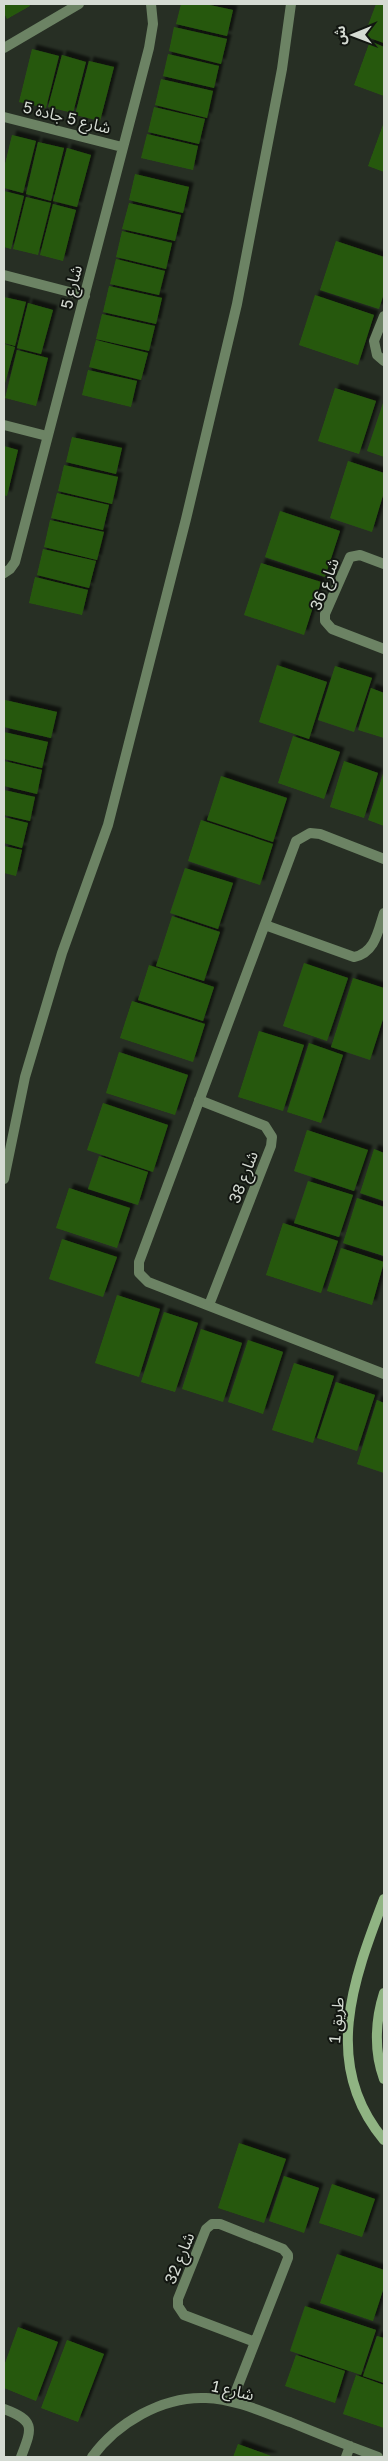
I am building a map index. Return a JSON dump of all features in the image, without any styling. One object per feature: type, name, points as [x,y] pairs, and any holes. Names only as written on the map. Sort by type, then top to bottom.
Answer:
[{"type":"street","points":[[4,48],[79,4]]},
{"type":"street","name":"شارع 5","points":[[4,573],[16,562],[47,436],[85,296],[149,48],[153,24],[151,4]]},
{"type":"street","points":[[4,1179],[25,1077],[62,953],[108,825],[186,520],[237,304],[282,69],[291,4]]},
{"type":"street","name":"شارع 5 جادة 5","points":[[4,117],[122,147]]},
{"type":"street","points":[[4,275],[85,296]]},
{"type":"street","points":[[384,316],[374,341],[377,355],[384,361]]},
{"type":"street","points":[[4,425],[47,436]]},
{"type":"street","name":"شارع 36","points":[[384,564],[360,555],[350,557],[325,614],[325,621],[332,629],[384,649]]},
{"type":"street","points":[[384,859],[320,834],[310,833],[303,835],[296,841],[139,1262],[139,1272],[148,1282],[384,1373]]},
{"type":"street","points":[[264,925],[354,957],[362,956],[372,947],[384,913]]},
{"type":"street","name":"شارع 38","points":[[199,1100],[265,1126],[272,1137],[271,1146],[209,1305]]},
{"type":"street","name":"طريق 1","points":[[384,1899],[361,1960],[352,1994],[348,2032],[350,2072],[356,2093],[370,2123],[384,2140]]},
{"type":"street","points":[[384,1993],[376,2034],[378,2064],[384,2079]]},
{"type":"street","name":"شارع 32","points":[[232,2401],[255,2342],[288,2255],[283,2249],[220,2224],[212,2224],[206,2229],[178,2299],[178,2306],[184,2315],[255,2342]]},
{"type":"street","name":"شارع 1","points":[[92,2457],[122,2425],[152,2408],[188,2398],[232,2401],[378,2457]]},
{"type":"street","points":[[4,2409],[25,2418],[29,2424],[29,2437],[21,2457]]},
{"type":"street","points":[[346,2457],[350,2446]]},
{"type":"building","points":[[4,4],[29,4],[30,6],[7,19],[4,13]]},
{"type":"building","points":[[181,4],[205,4],[233,10],[227,36],[176,24]]},
{"type":"building","points":[[376,4],[384,4],[384,43],[364,36]]},
{"type":"building","points":[[174,27],[227,39],[221,64],[169,51]]},
{"type":"building","points":[[370,41],[384,47],[384,96],[354,85]]},
{"type":"building","points":[[32,49],[59,56],[46,108],[19,102]]},
{"type":"building","points":[[168,54],[219,66],[214,88],[163,76]]},
{"type":"building","points":[[62,55],[86,62],[73,113],[48,107]]},
{"type":"building","points":[[89,61],[114,67],[100,121],[75,115]]},
{"type":"building","points":[[161,79],[213,91],[207,118],[155,105]]},
{"type":"building","points":[[154,107],[205,119],[199,144],[148,132]]},
{"type":"building","points":[[384,122],[384,172],[368,166]]},
{"type":"building","points":[[147,134],[198,146],[193,170],[141,158]]},
{"type":"building","points":[[12,135],[36,141],[23,193],[4,188],[4,168]]},
{"type":"building","points":[[38,142],[64,148],[51,201],[26,194]]},
{"type":"building","points":[[67,148],[91,155],[77,207],[53,201]]},
{"type":"building","points":[[135,174],[189,187],[183,213],[129,200]]},
{"type":"building","points":[[4,191],[24,196],[11,249],[4,247]]},
{"type":"building","points":[[26,197],[51,203],[38,255],[13,249]]},
{"type":"building","points":[[129,203],[181,215],[175,241],[122,229]]},
{"type":"building","points":[[53,204],[76,210],[63,261],[40,255]]},
{"type":"building","points":[[122,231],[172,243],[166,269],[116,257]]},
{"type":"building","points":[[336,241],[384,257],[384,293],[379,309],[320,290]]},
{"type":"building","points":[[116,259],[165,271],[159,295],[110,284]]},
{"type":"building","points":[[109,286],[162,298],[156,324],[103,312]]},
{"type":"building","points":[[315,295],[374,315],[358,365],[299,345]]},
{"type":"building","points":[[4,297],[26,302],[15,346],[4,343]]},
{"type":"building","points":[[28,303],[53,310],[41,354],[17,348]]},
{"type":"building","points":[[102,314],[155,326],[149,351],[96,339]]},
{"type":"building","points":[[96,340],[148,353],[141,380],[89,367]]},
{"type":"building","points":[[4,344],[15,347],[4,387]]},
{"type":"building","points":[[17,350],[48,358],[36,406],[5,398]]},
{"type":"building","points":[[88,370],[137,381],[131,407],[82,395]]},
{"type":"building","points":[[335,388],[376,401],[359,454],[318,441]]},
{"type":"building","points":[[384,400],[384,457],[367,451]]},
{"type":"building","points":[[72,437],[122,448],[116,474],[66,462]]},
{"type":"building","points":[[4,446],[18,450],[7,496],[4,495]]},
{"type":"building","points":[[348,461],[384,473],[384,492],[372,532],[330,518]]},
{"type":"building","points":[[64,465],[118,477],[112,504],[58,491]]},
{"type":"building","points":[[57,493],[109,505],[103,530],[51,518]]},
{"type":"building","points":[[280,511],[340,531],[325,577],[265,557]]},
{"type":"building","points":[[50,520],[104,532],[97,560],[44,547]]},
{"type":"building","points":[[43,549],[96,561],[89,588],[37,575]]},
{"type":"building","points":[[261,563],[321,582],[304,635],[244,615]]},
{"type":"building","points":[[35,577],[88,590],[82,615],[29,603]]},
{"type":"building","points":[[277,665],[327,682],[309,739],[259,722]]},
{"type":"building","points":[[335,666],[372,678],[354,732],[318,720]]},
{"type":"building","points":[[371,688],[384,693],[384,738],[358,730]]},
{"type":"building","points":[[5,700],[57,712],[51,738],[4,727]]},
{"type":"building","points":[[4,732],[48,742],[42,768],[4,759]]},
{"type":"building","points":[[293,736],[340,752],[324,799],[278,783]]},
{"type":"building","points":[[4,761],[42,770],[37,794],[4,786]]},
{"type":"building","points":[[344,761],[378,773],[364,818],[330,807]]},
{"type":"building","points":[[384,774],[384,826],[368,820]]},
{"type":"building","points":[[221,776],[287,798],[273,842],[207,820]]},
{"type":"building","points":[[4,790],[35,797],[30,821],[4,815]]},
{"type":"building","points":[[4,817],[28,823],[22,848],[4,843]]},
{"type":"building","points":[[201,820],[273,844],[260,885],[188,861]]},
{"type":"building","points":[[4,846],[22,850],[16,876],[4,873]]},
{"type":"building","points":[[185,868],[233,883],[218,929],[170,913]]},
{"type":"building","points":[[172,916],[220,932],[204,981],[156,966]]},
{"type":"building","points":[[304,963],[348,978],[327,1041],[283,1026]]},
{"type":"building","points":[[149,965],[214,987],[203,1021],[138,1000]]},
{"type":"building","points":[[353,978],[384,988],[384,1016],[370,1060],[331,1047]]},
{"type":"building","points":[[132,1001],[205,1024],[193,1062],[120,1038]]},
{"type":"building","points":[[259,1031],[304,1045],[283,1111],[238,1097]]},
{"type":"building","points":[[309,1043],[343,1055],[321,1123],[287,1112]]},
{"type":"building","points":[[119,1052],[188,1075],[175,1115],[106,1093]]},
{"type":"building","points":[[103,1103],[168,1125],[153,1172],[87,1150]]},
{"type":"building","points":[[307,1130],[368,1150],[354,1191],[294,1171]]},
{"type":"building","points":[[374,1149],[384,1153],[384,1201],[360,1193]]},
{"type":"building","points":[[99,1156],[148,1172],[138,1205],[88,1189]]},
{"type":"building","points":[[308,1181],[353,1195],[339,1237],[294,1223]]},
{"type":"building","points":[[69,1188],[130,1208],[117,1248],[56,1228]]},
{"type":"building","points":[[357,1198],[384,1207],[384,1256],[343,1243]]},
{"type":"building","points":[[283,1223],[338,1241],[321,1293],[266,1275]]},
{"type":"building","points":[[62,1239],[117,1257],[103,1297],[49,1279]]},
{"type":"building","points":[[341,1248],[384,1262],[372,1305],[327,1291]]},
{"type":"building","points":[[117,1295],[160,1309],[139,1377],[95,1363]]},
{"type":"building","points":[[164,1312],[198,1323],[175,1392],[141,1382]]},
{"type":"building","points":[[201,1329],[242,1343],[223,1402],[182,1389]]},
{"type":"building","points":[[248,1340],[283,1352],[263,1414],[228,1402]]},
{"type":"building","points":[[294,1363],[334,1376],[313,1443],[272,1430]]},
{"type":"building","points":[[336,1382],[375,1395],[357,1451],[317,1438]]},
{"type":"building","points":[[377,1400],[384,1403],[384,1473],[357,1464]]},
{"type":"building","points":[[239,2143],[286,2159],[264,2223],[218,2208]]},
{"type":"building","points":[[284,2176],[319,2188],[304,2233],[269,2221]]},
{"type":"building","points":[[332,2184],[375,2199],[362,2237],[319,2223]]},
{"type":"building","points":[[337,2254],[384,2270],[384,2287],[373,2321],[320,2303]]},
{"type":"building","points":[[305,2306],[376,2330],[361,2375],[290,2351]]},
{"type":"building","points":[[18,2327],[58,2342],[36,2401],[4,2388],[4,2366]]},
{"type":"building","points":[[377,2336],[384,2338],[384,2383],[363,2376]]},
{"type":"building","points":[[67,2340],[104,2354],[78,2422],[41,2408]]},
{"type":"building","points":[[296,2355],[345,2371],[335,2403],[285,2386]]},
{"type":"building","points":[[356,2375],[384,2385],[384,2428],[343,2414]]},
{"type":"building","points":[[238,2444],[274,2457],[233,2457]]}]
